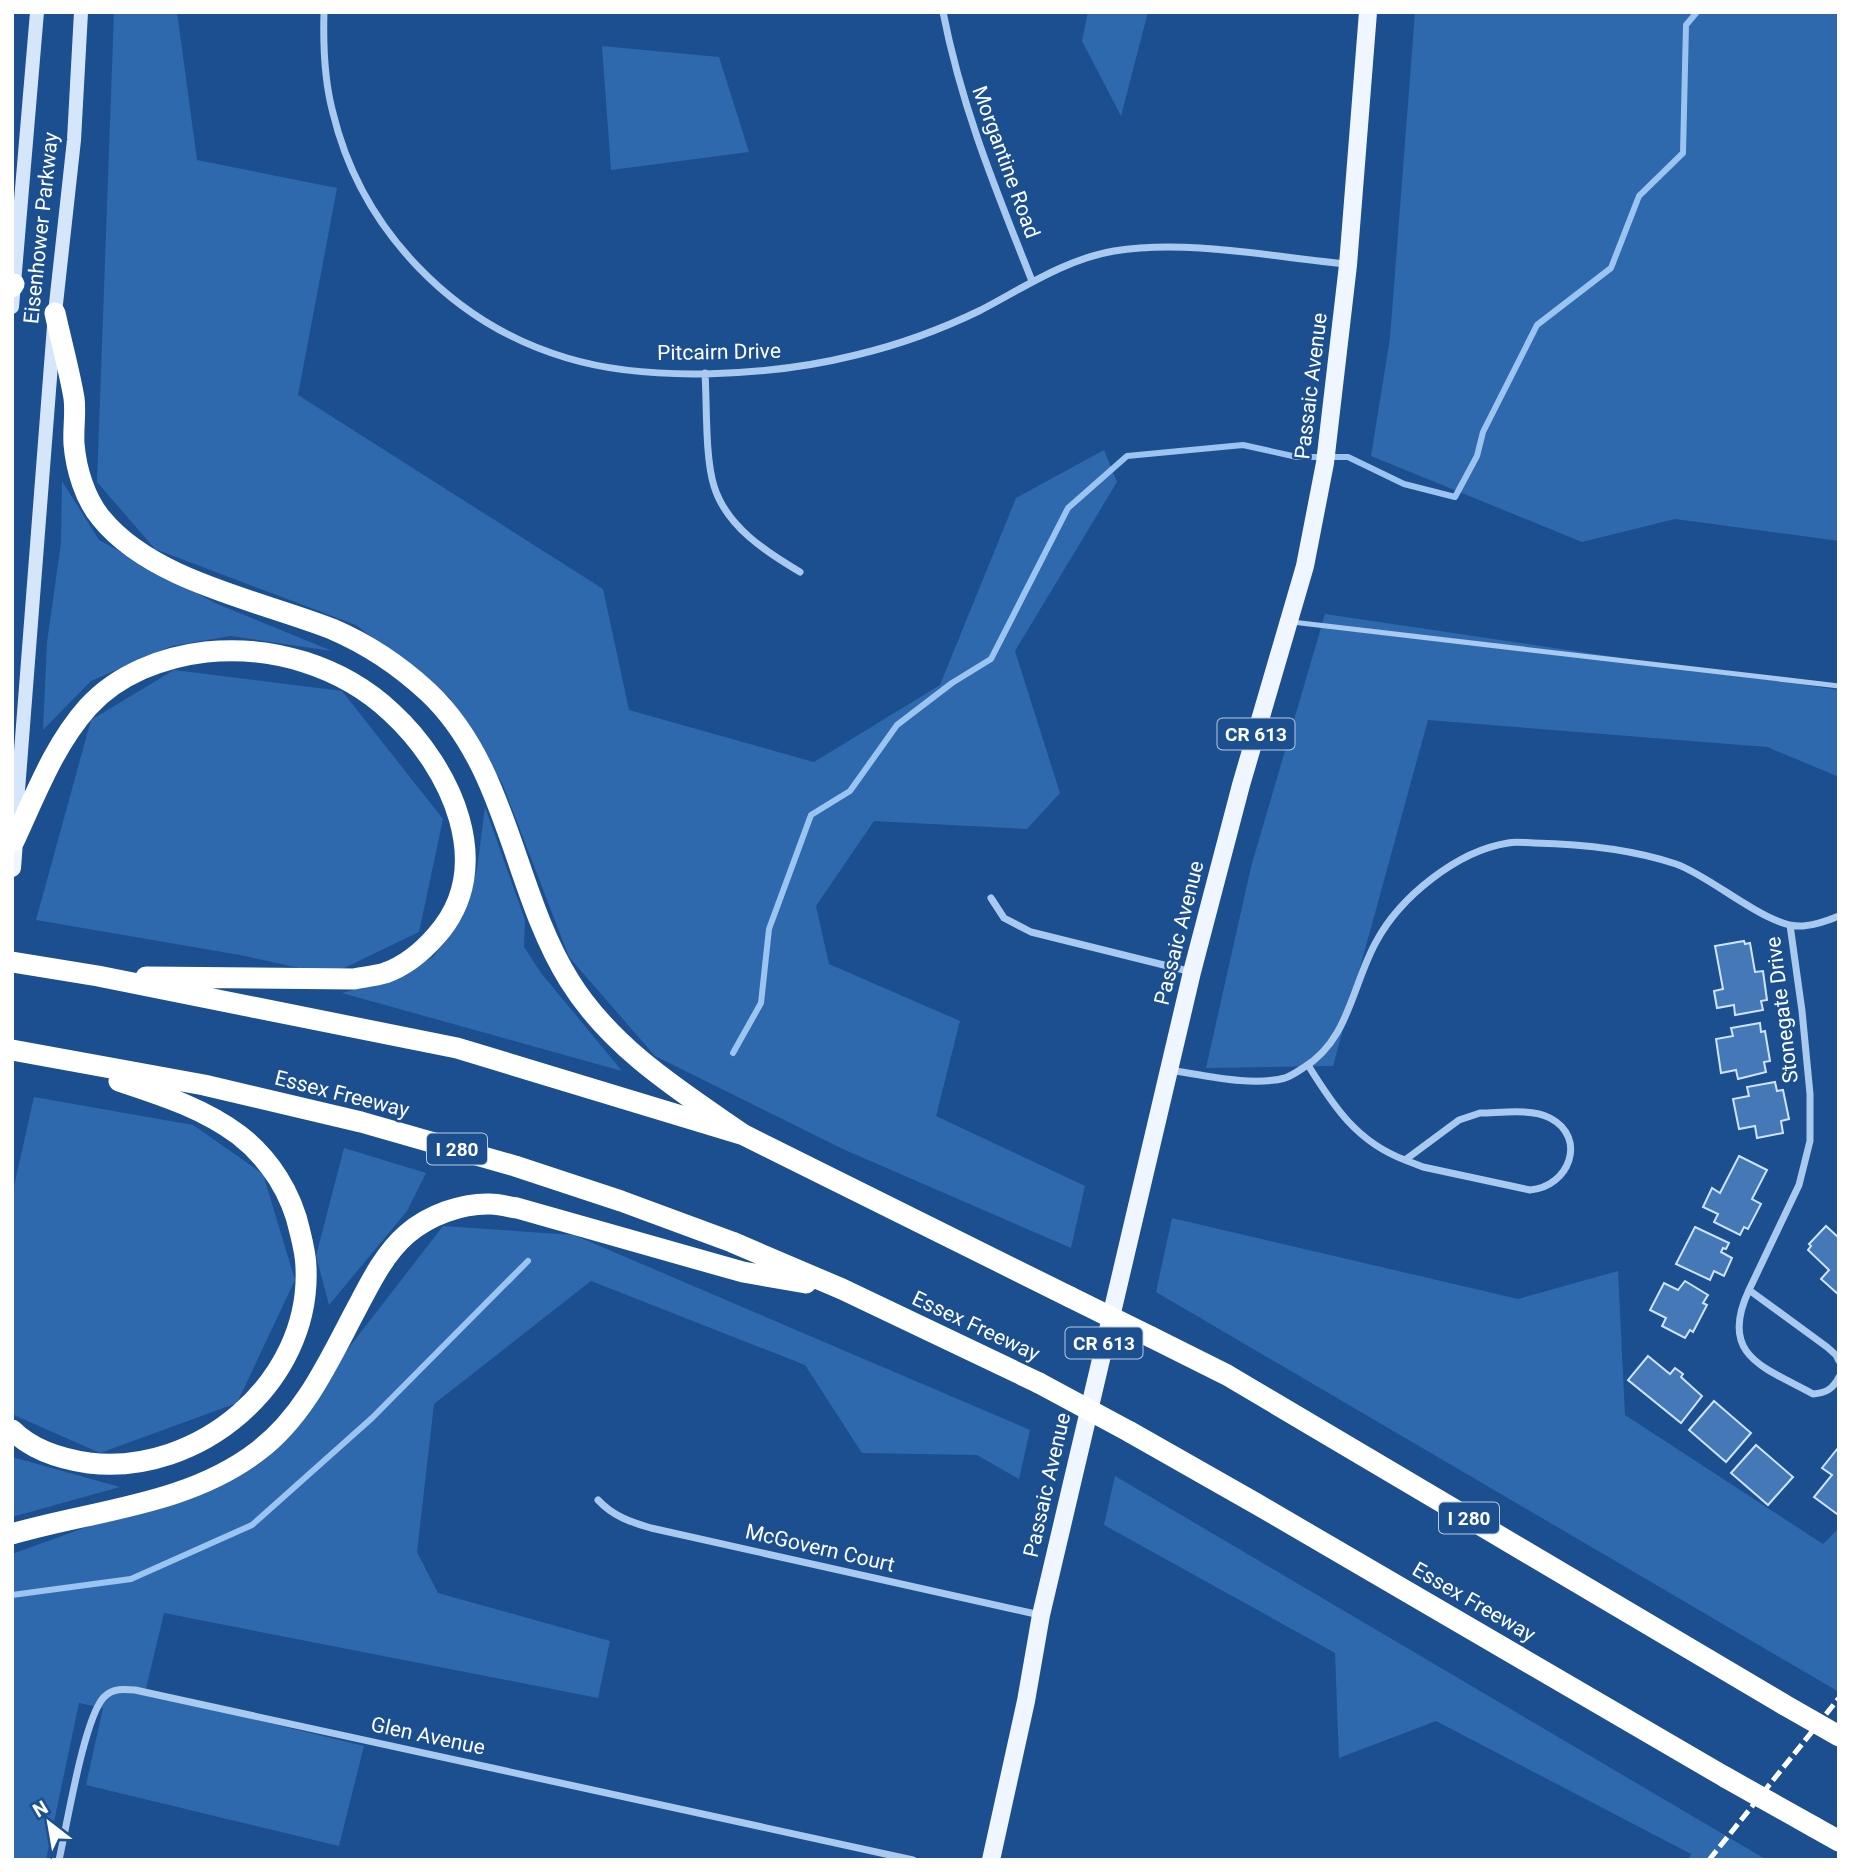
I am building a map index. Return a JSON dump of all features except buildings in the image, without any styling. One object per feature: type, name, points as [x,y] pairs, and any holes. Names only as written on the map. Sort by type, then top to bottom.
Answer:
[{"type":"highway","points":[[55,313],[74,401],[74,446],[79,471],[86,493],[99,516],[129,547],[152,562],[334,630],[387,660],[430,694],[463,736],[478,762],[554,952],[585,1003],[606,1027],[658,1075],[744,1135]]},
{"type":"highway","points":[[14,841],[55,753],[90,705],[133,673],[168,659],[194,653],[245,650],[301,660],[327,670],[373,697],[391,712],[424,748],[439,771],[459,816],[465,842],[467,863],[464,885],[457,906],[444,927],[407,963],[385,973],[354,979],[98,976]]},
{"type":"highway","name":"I 280","points":[[12,962],[98,976],[457,1048],[744,1135],[1227,1375],[1839,1736]]},
{"type":"highway","name":"Essex Freeway","points":[[12,1050],[204,1086],[361,1122],[515,1166],[732,1242],[842,1289],[1039,1383],[1130,1432],[1839,1841]]},
{"type":"highway","points":[[12,1430],[36,1448],[54,1455],[101,1464],[127,1465],[155,1459],[203,1441],[227,1426],[249,1406],[267,1384],[292,1340],[304,1292],[306,1269],[298,1219],[276,1174],[260,1153],[239,1135],[188,1105],[57,1059]]},
{"type":"highway","points":[[12,1534],[170,1494],[228,1470],[257,1452],[280,1432],[300,1408],[391,1250],[425,1221],[444,1212],[490,1204],[517,1208],[743,1272],[842,1289]]},
{"type":"main road","name":"Passaic Avenue","points":[[991,1860],[1026,1701],[1041,1615],[1168,1070],[1241,785],[1305,566],[1325,463],[1348,265],[1368,12]]},
{"type":"main road","name":"Eisenhower Parkway","points":[[12,868],[14,841]]},
{"type":"street","name":"Eisenhower Parkway","points":[[12,307],[37,12]]},
{"type":"street","name":"Eisenhower Parkway","points":[[14,841],[55,313],[74,140],[81,12]]},
{"type":"street","name":"Pitcairn Drive","points":[[324,12],[323,43],[328,90],[343,147],[356,180],[373,211],[394,240],[443,291],[471,313],[501,331],[567,358],[636,371],[705,373],[792,367],[856,355],[931,331],[979,311],[1032,281],[1111,252],[1157,247],[1212,250],[1348,265]]},
{"type":"street","name":"Morgantine Road","points":[[943,12],[958,81],[980,152],[1032,281]]},
{"type":"street","points":[[705,373],[714,487],[729,514],[747,535],[767,552],[800,572]]},
{"type":"street","name":"Stonegate Drive","points":[[1168,1070],[1263,1082],[1288,1078],[1308,1065],[1327,1050],[1340,1030],[1377,939],[1398,912],[1433,878],[1470,853],[1509,842],[1557,843],[1625,852],[1677,865],[1715,883],[1778,923],[1790,925],[1810,1094],[1810,1141],[1799,1185],[1741,1306],[1738,1322],[1740,1338],[1754,1362],[1813,1394],[1823,1393],[1834,1386],[1839,1377]]},
{"type":"street","points":[[991,898],[1004,918],[1031,932],[1192,972]]},
{"type":"street","points":[[1790,925],[1801,927],[1839,916]]},
{"type":"street","points":[[1308,1065],[1333,1106],[1364,1138],[1385,1153],[1423,1167],[1530,1190],[1542,1189],[1562,1177],[1571,1150],[1567,1135],[1560,1125],[1550,1118],[1539,1114],[1480,1113],[1459,1120],[1405,1160]]},
{"type":"street","points":[[1749,1290],[1827,1347],[1839,1361]]},
{"type":"street","name":"McGovern Court","points":[[598,1500],[609,1512],[651,1528],[1041,1615]]},
{"type":"street","name":"Glen Avenue","points":[[59,1860],[91,1717],[105,1696],[116,1689],[135,1690],[913,1860]]},
{"type":"lane","points":[[1289,621],[1839,686]]},
{"type":"shaded area","points":[[114,12],[177,12],[197,160],[337,188],[298,395],[603,589],[629,710],[814,762],[940,685],[1016,498],[1104,450],[1117,482],[1015,651],[1060,793],[1027,829],[874,821],[816,906],[829,964],[960,1021],[936,1116],[1085,1186],[1071,1248],[845,1150],[655,1056],[569,957],[502,783],[450,698],[356,625],[155,549],[97,482]]},
{"type":"shaded area","points":[[1088,12],[1148,12],[1121,116],[1082,41]]},
{"type":"shaded area","points":[[1415,12],[1839,12],[1839,541],[1675,519],[1582,542],[1371,456],[1390,338]]},
{"type":"shaded area","points":[[602,46],[719,57],[749,152],[611,170]]},
{"type":"shaded area","points":[[62,481],[99,540],[215,603],[332,651],[231,636],[172,646],[91,681],[43,730],[47,642],[61,543]]},
{"type":"shaded area","points":[[1325,614],[1839,690],[1839,777],[1767,747],[1428,720],[1333,1066],[1206,1068],[1251,867]]},
{"type":"shaded area","points":[[174,670],[342,691],[443,819],[419,932],[338,971],[304,969],[240,955],[36,920],[91,720]]},
{"type":"shaded area","points":[[485,807],[525,920],[524,947],[541,973],[622,1071],[342,993],[392,980],[433,957],[462,918],[477,869]]},
{"type":"shaded area","points":[[34,1097],[193,1125],[263,1174],[295,1280],[237,1403],[100,1453],[14,1415],[12,1195]]},
{"type":"shaded area","points":[[344,1148],[426,1173],[407,1211],[329,1305],[316,1256]]},
{"type":"shaded area","points":[[1172,1218],[1518,1299],[1618,1271],[1625,1415],[1823,1544],[1839,1528],[1839,1692],[1156,1292]]},
{"type":"shaded area","points":[[443,1226],[574,1235],[1030,1430],[1019,1479],[977,1455],[862,1453],[805,1365],[591,1281],[434,1404],[417,1552],[438,1593],[610,1641],[598,1698],[164,1613],[145,1693],[364,1746],[339,1846],[86,1785],[103,1708],[79,1703],[46,1860],[12,1860],[12,1554],[258,1465]]},
{"type":"shaded area","points":[[12,1457],[120,1487],[12,1517]]},
{"type":"shaded area","points":[[1115,1476],[1767,1860],[1688,1860],[1691,1854],[1436,1721],[1339,1758],[1335,1653],[1104,1525]]},
{"type":"waterway","points":[[733,1053],[761,1003],[769,929],[811,815],[850,791],[897,725],[952,683],[991,659],[1068,508],[1127,456],[1243,445],[1297,457],[1348,457],[1404,484],[1455,497],[1477,456],[1483,432],[1537,325],[1611,268],[1639,196],[1683,153],[1686,25],[1697,12]]},
{"type":"waterway","points":[[12,1595],[131,1579],[252,1525],[372,1418],[528,1261]]},
{"type":"railway","points":[[1709,1860],[1839,1698]]}]
